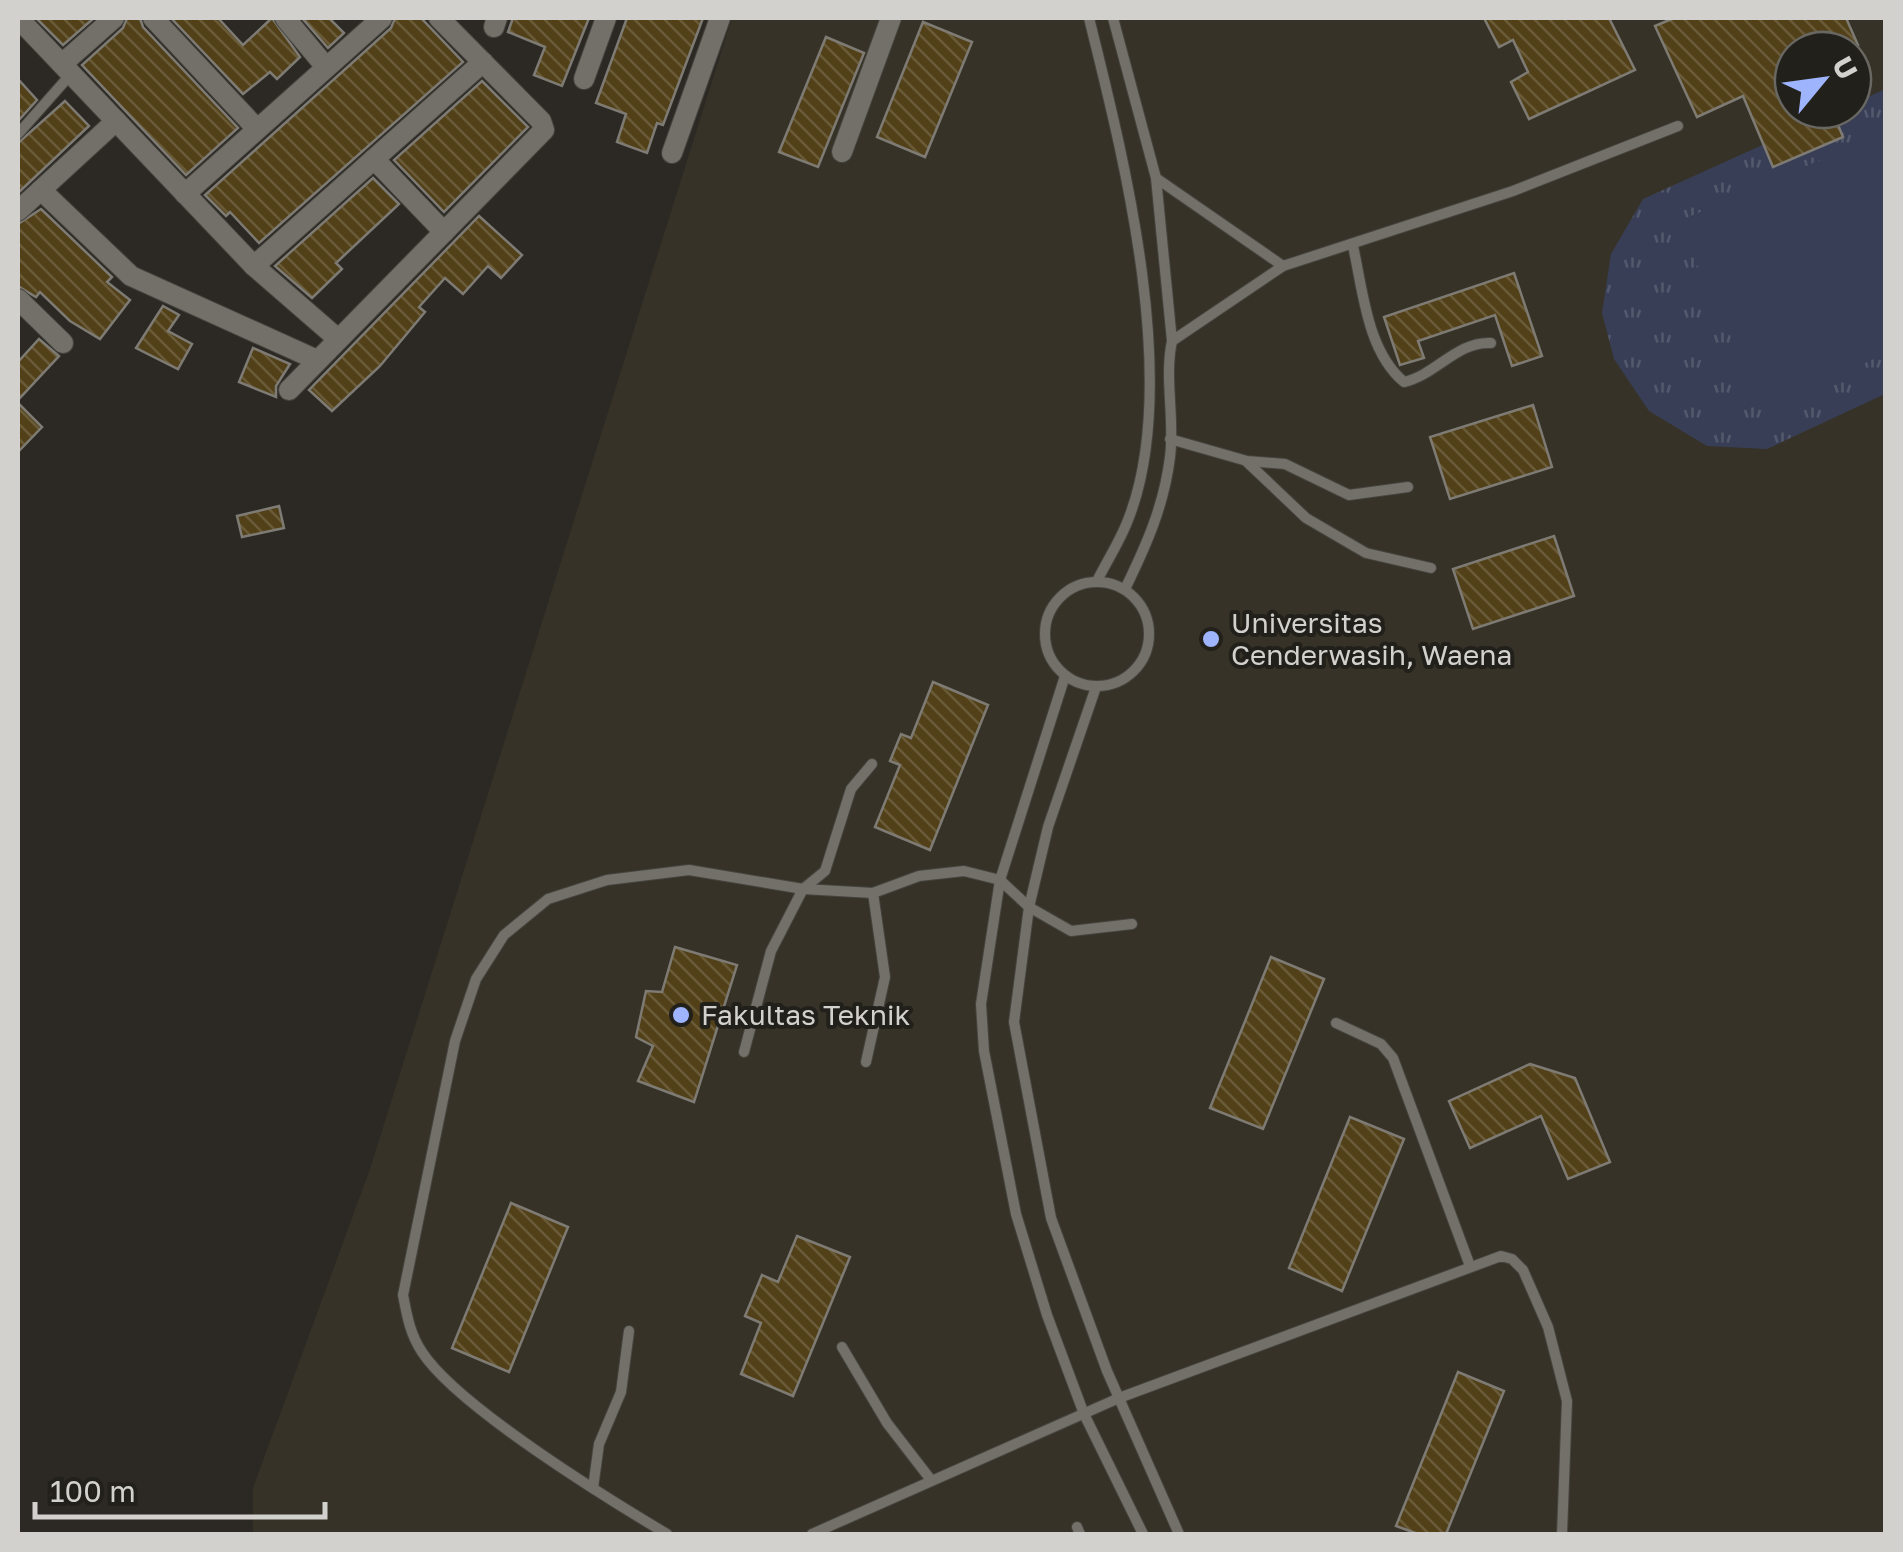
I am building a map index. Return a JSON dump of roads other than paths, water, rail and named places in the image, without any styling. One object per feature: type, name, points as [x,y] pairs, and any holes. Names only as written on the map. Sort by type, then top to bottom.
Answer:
[{"type":"street","points":[[18,18],[254,266],[338,339]]},
{"type":"street","points":[[66,69],[114,18]]},
{"type":"street","points":[[153,18],[257,129]]},
{"type":"street","points":[[285,18],[326,67]]},
{"type":"street","points":[[184,194],[382,18]]},
{"type":"street","points":[[289,390],[544,130],[541,121],[439,18]]},
{"type":"street","points":[[584,79],[606,18]]},
{"type":"street","points":[[672,153],[720,18]]},
{"type":"street","points":[[842,152],[891,18]]},
{"type":"street","points":[[254,266],[483,62]]},
{"type":"street","points":[[18,211],[116,121]]},
{"type":"street","points":[[374,159],[444,232]]},
{"type":"street","points":[[40,190],[131,276],[318,360]]},
{"type":"street","points":[[18,299],[63,343]]},
{"type":"lane","points":[[1089,18],[1132,206],[1148,384],[1143,457],[1129,518],[1097,581]]},
{"type":"lane","points":[[1112,18],[1156,178],[1172,341],[1170,439],[1155,528],[1125,589]]},
{"type":"lane","points":[[18,134],[66,69]]},
{"type":"lane","points":[[1172,341],[1283,266],[1514,191],[1678,126]]},
{"type":"lane","points":[[1156,178],[1283,266]]},
{"type":"lane","points":[[1353,246],[1379,348],[1387,366],[1404,382],[1440,366],[1458,351],[1491,343]]},
{"type":"lane","points":[[1170,439],[1246,461],[1285,464],[1349,496],[1408,487]]},
{"type":"lane","points":[[1246,461],[1306,518],[1366,553],[1430,568]]},
{"type":"lane","points":[[1097,581],[1125,589],[1144,609],[1150,636],[1142,662],[1123,681],[1096,687],[1065,676],[1046,645],[1051,608],[1063,594],[1097,581]]},
{"type":"lane","points":[[1065,676],[1000,880],[981,1004],[984,1050],[1016,1214],[1084,1414],[1143,1534]]},
{"type":"lane","points":[[1096,687],[1048,826],[1028,907],[1014,1022],[1051,1218],[1119,1398],[1179,1534]]},
{"type":"lane","points":[[744,1052],[771,951],[803,889],[824,872],[851,789],[872,764]]},
{"type":"lane","points":[[668,1534],[594,1488],[464,1393],[424,1355],[408,1326],[403,1295],[456,1041],[476,979],[504,935],[548,898],[606,880],[689,870],[803,889],[873,893],[943,870],[1000,880],[1028,907],[1071,931],[1132,924]]},
{"type":"lane","points":[[866,1062],[885,976],[873,893]]},
{"type":"lane","points":[[1336,1022],[1381,1044],[1393,1058],[1470,1266]]},
{"type":"lane","points":[[812,1534],[1119,1398],[1500,1256],[1512,1259],[1524,1270],[1548,1327],[1567,1402],[1562,1534]]},
{"type":"lane","points":[[594,1488],[599,1444],[621,1392],[629,1331]]},
{"type":"lane","points":[[842,1347],[887,1424],[931,1480]]},
{"type":"place","name":"Universitas Cenderwasih, Waena","points":[[1211,639]]},
{"type":"place","name":"Fakultas Teknik","points":[[681,1015]]}]
